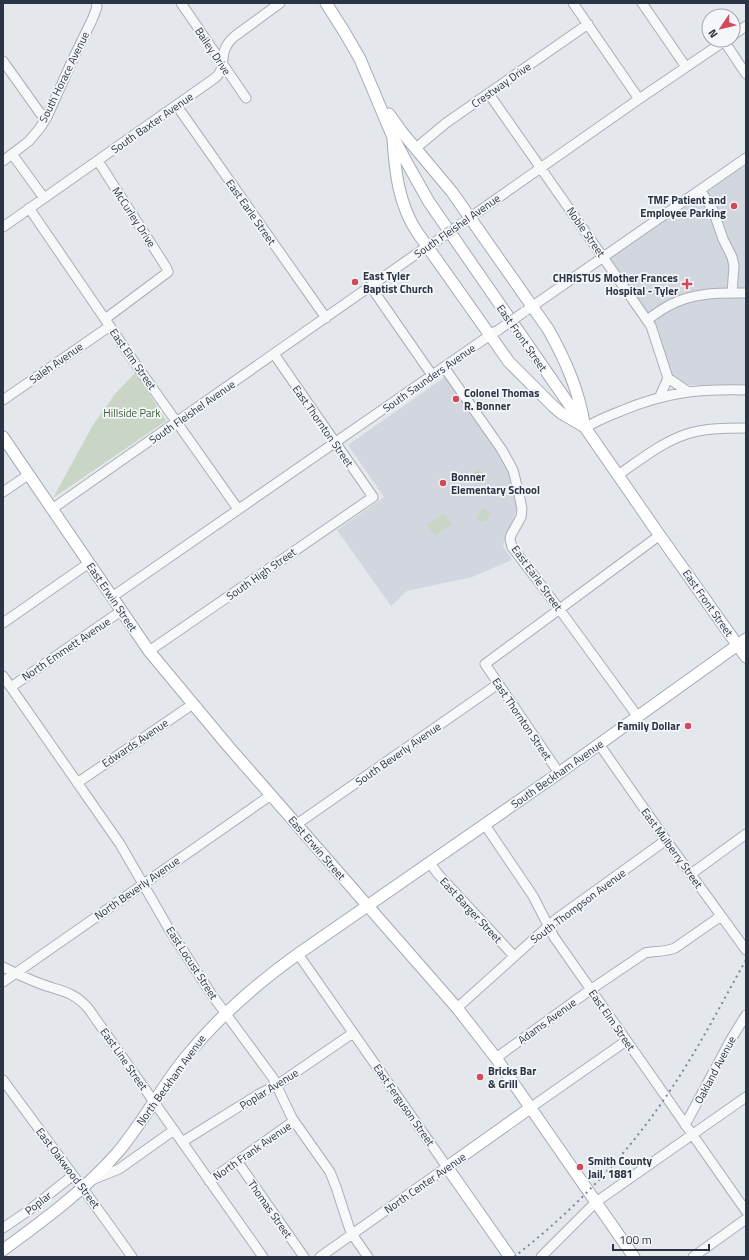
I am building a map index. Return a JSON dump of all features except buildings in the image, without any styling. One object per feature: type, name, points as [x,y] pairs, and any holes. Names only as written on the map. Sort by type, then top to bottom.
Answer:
[{"type":"main road","name":"East Front Street","points":[[326,3],[356,53],[392,134],[418,183],[444,225],[660,535],[742,642],[746,657]]},
{"type":"main road","points":[[373,90],[398,127],[442,179],[466,220],[528,309],[558,347],[579,399],[585,428]]},
{"type":"main road","points":[[392,134],[394,167],[404,207],[412,225],[431,244],[493,333],[516,370],[561,413],[585,428]]},
{"type":"main road","name":"East Erwin Street","points":[[3,437],[149,651],[271,795],[298,824],[367,906],[457,1008],[496,1058],[634,1257]]},
{"type":"main road","name":"South Beckham Avenue","points":[[367,906],[559,773],[742,642]]},
{"type":"main road","name":"North Beckham Avenue","points":[[3,1250],[52,1214],[82,1188],[118,1152],[196,1045],[226,1012],[265,978],[367,906]]},
{"type":"main road","name":"North Center Avenue","points":[[447,1167],[530,1108]]},
{"type":"main road","name":"East Ferguson Street","points":[[447,1167],[510,1257]]},
{"type":"street","name":"South Horace Avenue","points":[[3,161],[29,141],[47,117],[92,20],[97,7],[96,3]]},
{"type":"street","name":"Bailey Drive","points":[[181,3],[246,98]]},
{"type":"street","name":"South Baxter Avenue","points":[[3,227],[215,78],[220,73],[223,66],[224,52],[232,39],[280,3]]},
{"type":"street","points":[[573,3],[639,99]]},
{"type":"street","points":[[642,3],[686,67]]},
{"type":"street","name":"Crestway Drive","points":[[416,148],[446,123],[588,24]]},
{"type":"street","name":"South Fleishel Avenue","points":[[52,510],[431,244],[714,48]]},
{"type":"street","points":[[729,48],[746,74]]},
{"type":"street","points":[[3,62],[40,113],[47,117]]},
{"type":"street","name":"Noble Street","points":[[489,94],[647,320],[654,334],[668,378]]},
{"type":"street","name":"East Earle Street","points":[[177,106],[326,318]]},
{"type":"street","points":[[12,154],[44,198]]},
{"type":"street","name":"South Saunders Avenue","points":[[112,597],[746,158]]},
{"type":"street","name":"McCurley Drive","points":[[98,161],[168,272]]},
{"type":"street","points":[[700,190],[713,210],[723,239],[732,257],[734,266],[732,293]]},
{"type":"street","name":"East Elm Street","points":[[29,208],[107,323],[238,509]]},
{"type":"street","name":"Saleh Avenue","points":[[3,400],[107,323],[168,272]]},
{"type":"street","points":[[371,287],[432,375]]},
{"type":"street","points":[[647,320],[669,305],[700,294],[746,293]]},
{"type":"street","name":"East Thornton Street","points":[[274,354],[373,497]]},
{"type":"street","name":"East Earle Street","points":[[444,367],[510,463],[522,509],[521,517],[511,535],[511,543],[515,551],[638,717]]},
{"type":"street","points":[[660,396],[668,378],[688,392]]},
{"type":"street","points":[[585,428],[597,420],[660,396],[710,389],[746,390]]},
{"type":"street","points":[[618,475],[661,446],[688,434],[711,429],[746,428]]},
{"type":"street","points":[[3,492],[28,475]]},
{"type":"street","name":"South High Street","points":[[149,651],[373,497]]},
{"type":"street","points":[[560,610],[660,535]]},
{"type":"street","points":[[3,623],[89,563]]},
{"type":"street","name":"East Thornton Street","points":[[559,773],[484,664],[560,610]]},
{"type":"street","name":"North Emmett Avenue","points":[[11,687],[122,611]]},
{"type":"street","name":"East Locust Street","points":[[3,676],[120,844],[169,929],[212,995],[226,1012],[277,1085],[294,1121],[330,1172],[344,1216],[352,1234],[368,1257]]},
{"type":"street","name":"South Beverly Avenue","points":[[298,824],[498,684]]},
{"type":"street","name":"Edwards Avenue","points":[[77,783],[193,704]]},
{"type":"street","name":"East Mulberry Street","points":[[599,744],[666,840],[746,950]]},
{"type":"street","name":"North Beverly Avenue","points":[[3,982],[271,795]]},
{"type":"street","name":"East Elm Street","points":[[485,825],[533,896],[548,927],[590,990],[746,1211]]},
{"type":"street","points":[[691,874],[746,834]]},
{"type":"street","name":"South Thompson Avenue","points":[[457,1008],[548,927],[666,840]]},
{"type":"street","name":"East Barger Street","points":[[430,863],[438,874],[514,956]]},
{"type":"street","name":"Adams Avenue","points":[[496,1058],[645,952],[667,952],[721,916]]},
{"type":"street","name":"East Ferguson Street","points":[[298,954],[447,1167]]},
{"type":"street","name":"East Line Street","points":[[3,966],[40,984],[72,994],[82,1001],[174,1130],[259,1256]]},
{"type":"street","name":"Oakland Avenue","points":[[685,1125],[730,1041],[746,1015]]},
{"type":"street","name":"Poplar Avenue","points":[[182,1142],[277,1085],[354,1033]]},
{"type":"street","points":[[530,1108],[626,1041]]},
{"type":"street","name":"East Oakwood Street","points":[[3,1080],[72,1176],[95,1204],[132,1257]]},
{"type":"street","points":[[540,1257],[596,1202],[746,1097]]},
{"type":"street","name":"North Frank Avenue","points":[[209,1181],[294,1121]]},
{"type":"street","points":[[90,1180],[119,1169],[174,1130]]},
{"type":"street","name":"Thomas Street","points":[[237,1161],[304,1257]]},
{"type":"street","name":"North Center Avenue","points":[[320,1257],[447,1167]]},
{"type":"street","name":"Poplar","points":[[3,1228],[28,1211],[72,1176]]},
{"type":"street","points":[[693,1257],[746,1219]]},
{"type":"shaded area","name":"CHRISTUS Mother Frances Hospital - Tyler","points":[[746,163],[746,385],[689,385],[678,380],[668,368],[658,328],[611,260],[611,257]]},
{"type":"shaded area","name":"Bonner Elementary School","points":[[445,377],[499,452],[508,469],[516,497],[517,508],[503,546],[512,560],[472,577],[407,591],[391,606],[337,530],[384,497],[348,445]]},
{"type":"green space","name":"Hillside Park","points":[[136,372],[166,421],[53,498],[93,425],[115,394]]},
{"type":"green space","points":[[479,468],[484,475],[484,478],[477,483],[470,475]]},
{"type":"green space","points":[[484,508],[491,513],[486,521],[481,522],[478,520],[478,516]]},
{"type":"green space","points":[[444,513],[452,524],[435,536],[427,525]]},
{"type":"railway","points":[[514,1257],[574,1206],[631,1143],[657,1109],[690,1060],[746,960]]},
{"type":"place","name":"TMF Patient and Employee Parking","points":[[734,206]]},
{"type":"place","name":"East Tyler Baptist Church","points":[[355,282]]},
{"type":"place","name":"CHRISTUS Mother Frances Hospital - Tyler","points":[[687,284]]},
{"type":"place","name":"Colonel Thomas R. Bonner","points":[[456,399]]},
{"type":"place","name":"Bonner Elementary School","points":[[443,483]]},
{"type":"place","name":"Family Dollar","points":[[688,726]]},
{"type":"place","name":"Bricks Bar & Grill","points":[[480,1077]]},
{"type":"place","name":"Smith County Jail, 1881","points":[[580,1167]]}]
